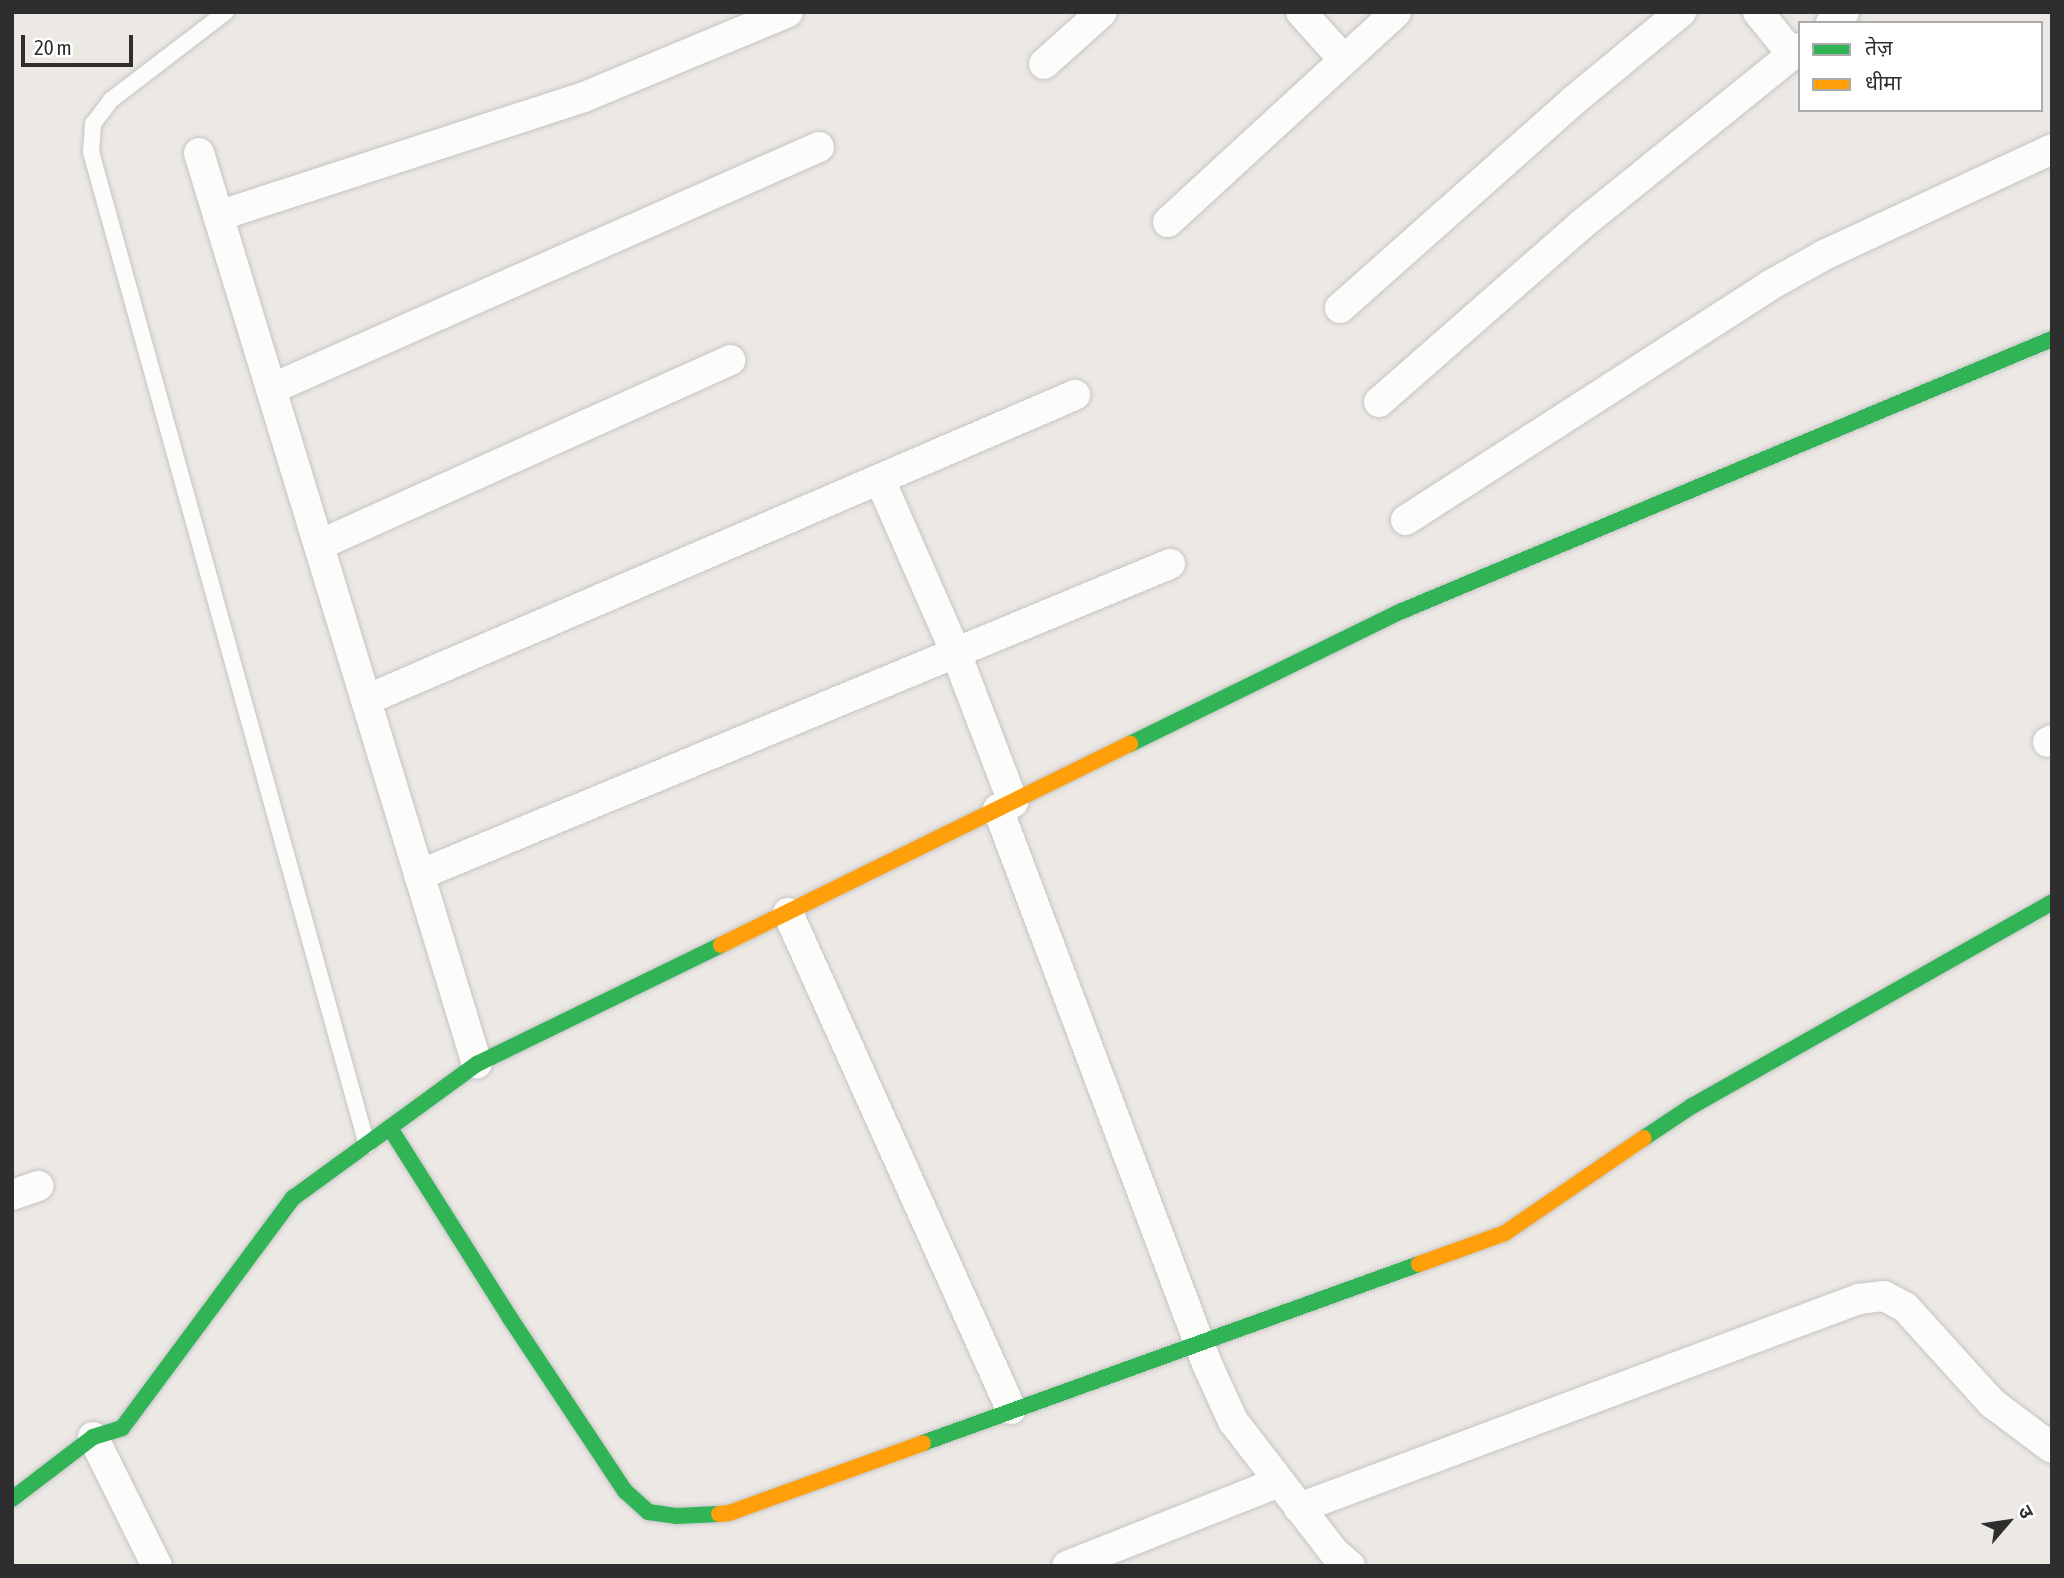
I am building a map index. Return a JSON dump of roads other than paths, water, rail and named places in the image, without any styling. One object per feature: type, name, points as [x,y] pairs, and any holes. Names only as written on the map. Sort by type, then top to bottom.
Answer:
[{"type":"main road","points":[[12,1499],[93,1437],[122,1428],[293,1198],[477,1064],[1402,611],[2052,339]]},
{"type":"main road","points":[[390,1128],[625,1491],[648,1512],[676,1516],[729,1513],[1199,1341],[1505,1233],[1692,1106],[2052,902]]},
{"type":"street","points":[[218,216],[584,97],[788,12]]},
{"type":"street","points":[[1044,64],[1102,12]]},
{"type":"street","points":[[1301,12],[1344,60]]},
{"type":"street","points":[[1168,222],[1396,12]]},
{"type":"street","points":[[1340,308],[1573,101],[1681,12]]},
{"type":"street","points":[[1379,402],[1581,225],[1796,51],[1758,12]]},
{"type":"street","points":[[271,389],[819,147]]},
{"type":"street","points":[[1406,520],[1783,278],[1824,255],[2052,149]]},
{"type":"street","points":[[199,153],[477,1064]]},
{"type":"street","points":[[318,545],[730,360]]},
{"type":"street","points":[[366,700],[1076,396]]},
{"type":"street","points":[[880,480],[956,653],[1005,806],[1199,1341],[1233,1421],[1334,1552],[1350,1566]]},
{"type":"street","points":[[419,875],[1170,564]]},
{"type":"street","points":[[788,912],[1011,1409]]},
{"type":"street","points":[[1299,1508],[1859,1299],[1884,1296],[1905,1307],[1992,1403],[2052,1448]]},
{"type":"street","points":[[93,1437],[157,1566]]},
{"type":"street","points":[[1067,1566],[1279,1482]]},
{"type":"lane","points":[[226,12],[111,100],[93,124],[91,152],[366,1145]]}]
